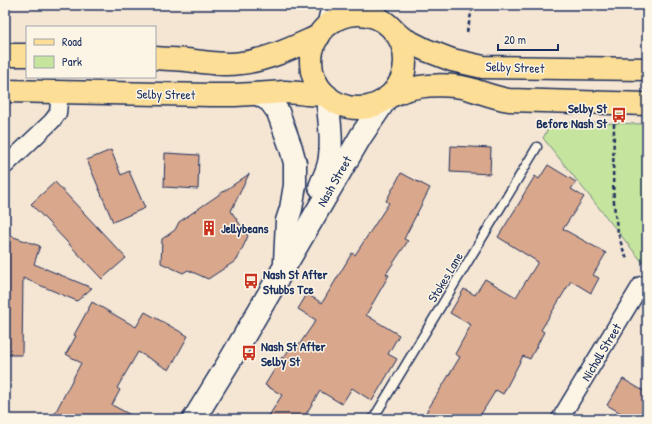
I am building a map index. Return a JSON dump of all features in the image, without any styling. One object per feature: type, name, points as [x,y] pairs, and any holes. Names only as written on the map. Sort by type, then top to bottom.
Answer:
[{"type":"main road","points":[[352,15],[371,16],[383,19],[398,38],[403,48],[405,66],[400,83],[387,98],[371,106],[355,108],[335,102],[321,90],[313,72],[313,49],[322,33],[336,20],[352,15]]},
{"type":"main road","name":"Selby Street","points":[[383,19],[402,38],[426,50],[452,60],[484,67],[647,69]]},
{"type":"main road","points":[[156,58],[208,63],[240,64],[252,62],[268,56],[322,33]]},
{"type":"main road","points":[[5,55],[26,55]]},
{"type":"main road","name":"Selby Street","points":[[387,98],[413,88],[441,86],[463,88],[509,100],[647,104]]},
{"type":"main road","name":"Selby Street","points":[[5,90],[210,95],[292,92],[327,96]]},
{"type":"main road","points":[[258,94],[270,101],[278,112],[292,148],[295,185],[291,209],[287,221],[285,265]]},
{"type":"main road","name":"Nash Street","points":[[285,265],[329,165],[331,146],[327,96]]},
{"type":"main road","name":"Nash Street","points":[[194,419],[361,136],[387,98]]},
{"type":"street","points":[[322,33],[330,5]]},
{"type":"street","points":[[5,166],[52,121],[58,113],[60,92]]},
{"type":"street","name":"Nicholl Street","points":[[560,419],[641,285]]},
{"type":"lane","name":"Stokes Lane","points":[[373,419],[537,147]]},
{"type":"path","points":[[466,32],[473,5]]},
{"type":"path","points":[[614,120],[613,199],[616,224],[622,250],[628,261]]},
{"type":"green space","points":[[552,122],[647,124],[647,268],[543,138]]},
{"type":"building","points":[[451,146],[491,148],[490,174],[450,172]]},
{"type":"building","points":[[111,150],[121,175],[129,171],[145,208],[113,222],[87,160]]},
{"type":"building","points":[[165,153],[199,155],[198,189],[164,187]]},
{"type":"building","points":[[548,165],[576,182],[571,189],[584,197],[563,229],[606,253],[593,275],[599,278],[591,293],[571,281],[541,330],[544,332],[530,359],[523,356],[503,394],[496,390],[478,419],[422,419],[460,357],[455,354],[471,325],[450,313],[464,289],[475,295],[485,279],[516,297],[538,262],[498,237],[535,176],[539,179]]},
{"type":"building","points":[[401,173],[430,188],[404,239],[408,241],[386,274],[389,275],[366,315],[399,335],[388,354],[397,359],[372,401],[352,388],[342,404],[320,391],[303,419],[267,419],[282,395],[265,385],[282,357],[284,358],[291,346],[294,349],[297,344],[299,345],[316,320],[298,309],[307,294],[322,303],[352,253],[355,255],[389,203],[386,201]]},
{"type":"building","name":"Jellybeans","points":[[249,174],[231,211],[248,236],[237,260],[208,279],[188,270],[183,273],[161,263],[162,239],[175,230],[179,222]]},
{"type":"building","points":[[55,182],[126,258],[102,279],[31,204]]},
{"type":"building","points":[[5,234],[40,246],[34,264],[92,288],[77,301],[23,278],[22,355],[5,355]]},
{"type":"building","points":[[92,302],[136,327],[145,312],[188,336],[169,370],[138,352],[117,388],[120,390],[112,405],[138,419],[52,419],[81,363],[66,354],[76,336],[74,335]]},
{"type":"building","points":[[623,379],[647,393],[647,419],[631,419],[607,405]]},
{"type":"place","name":"Selby St Before Nash St","points":[[619,115]]},
{"type":"place","name":"Jellybeans","points":[[209,228]]},
{"type":"place","name":"Nash St After Stubbs Tce","points":[[251,281]]},
{"type":"place","name":"Nash St After Selby St","points":[[249,353]]}]
